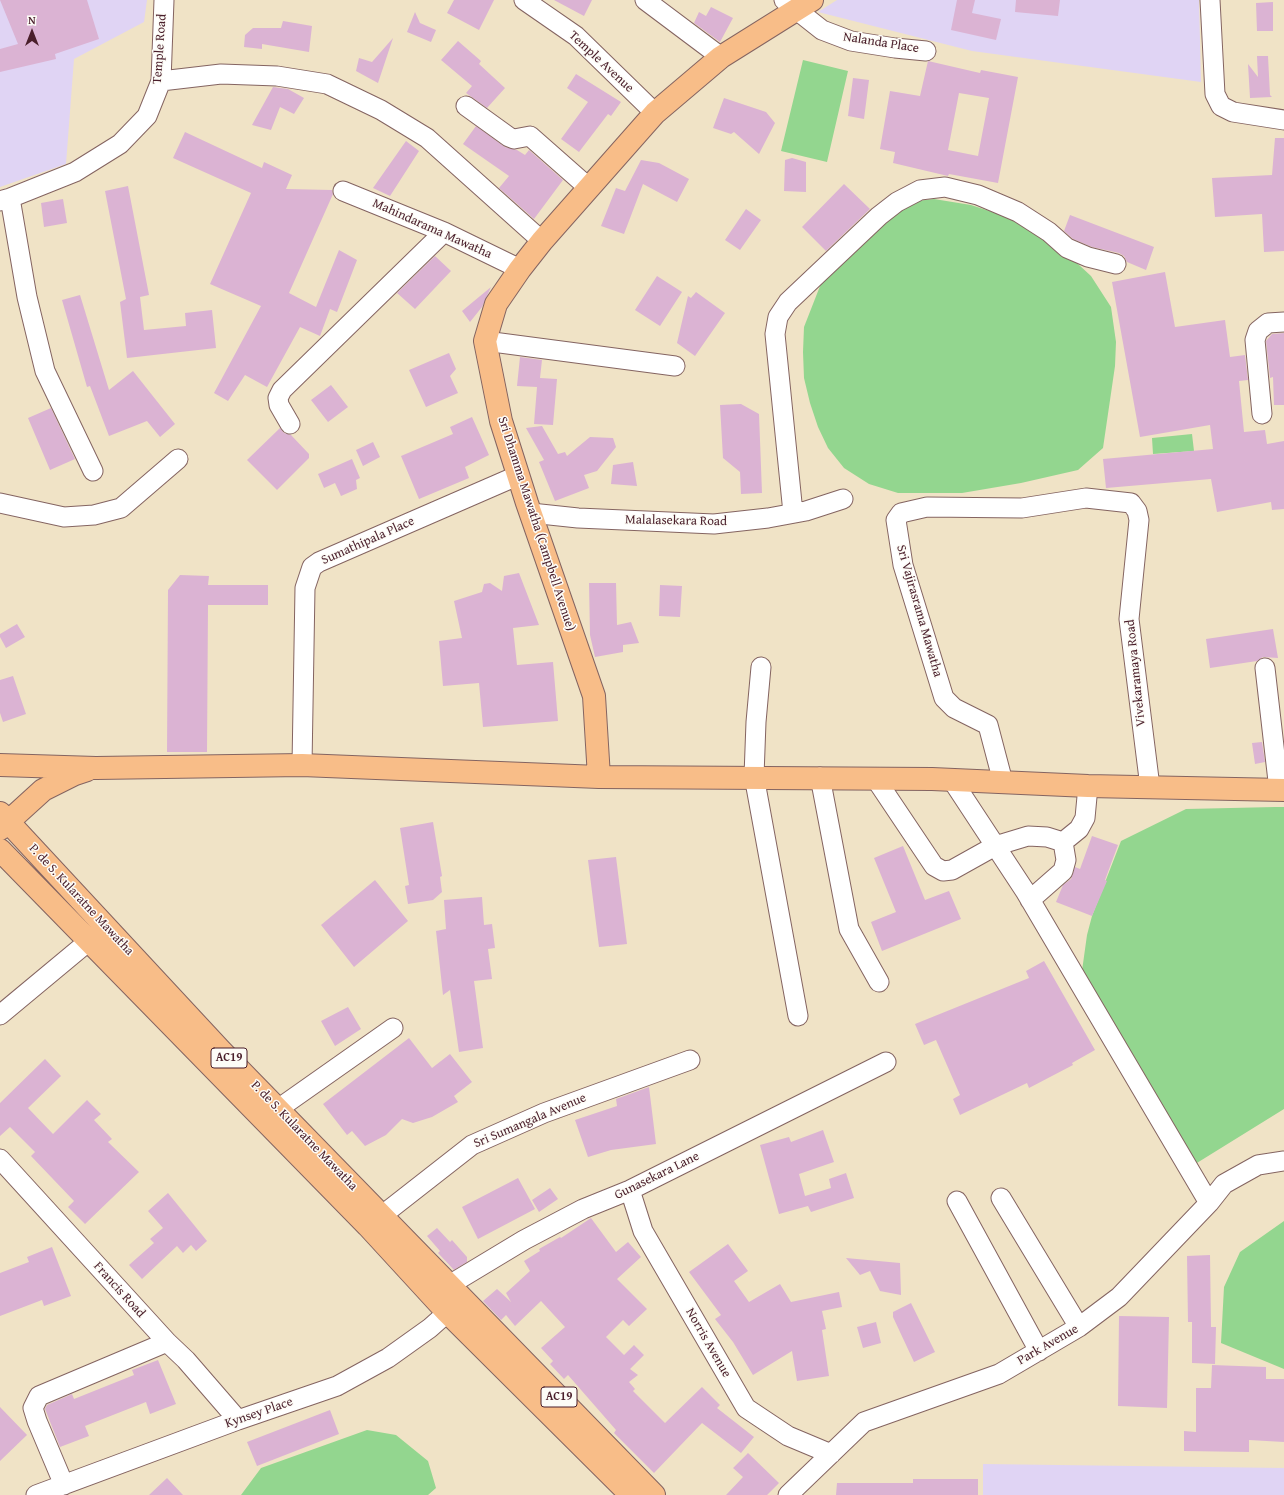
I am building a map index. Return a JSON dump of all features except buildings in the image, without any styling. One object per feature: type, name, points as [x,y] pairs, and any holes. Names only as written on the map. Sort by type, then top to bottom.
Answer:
[{"type":"main road","name":"Sri Dhamma Mawatha (Campbell Avenue)","points":[[599,777],[594,696],[501,421],[485,341],[496,304],[520,269],[542,241],[655,113],[720,57],[797,3]]},
{"type":"main road","points":[[1,767],[13,764],[96,768],[302,765],[599,777],[754,776],[875,778],[1088,786],[1282,790]]},
{"type":"main road","points":[[3,821],[43,790],[76,774],[96,768]]},
{"type":"main road","name":"P. de S. Kularatne Mawatha","points":[[3,821],[278,1109],[375,1221],[441,1305]]},
{"type":"main road","name":"P. de S. Kularatne Mawatha","points":[[0,850],[89,941],[375,1221],[457,1291]]},
{"type":"main road","name":"AC19","points":[[457,1291],[654,1495]]},
{"type":"main road","name":"AC19","points":[[441,1305],[631,1495]]},
{"type":"street","name":"Temple Road","points":[[5,199],[76,172],[120,144],[148,116],[161,81],[164,0]]},
{"type":"street","name":"Temple Avenue","points":[[524,0],[576,36],[655,113]]},
{"type":"street","points":[[645,0],[720,57]]},
{"type":"street","points":[[1210,0],[1215,94],[1221,106],[1233,112],[1284,120]]},
{"type":"street","name":"Nalanda Place","points":[[797,3],[809,22],[822,30],[851,41],[926,51]]},
{"type":"street","points":[[161,81],[221,74],[277,76],[327,84],[381,110],[427,138],[542,241]]},
{"type":"street","points":[[466,106],[509,137],[514,139],[530,136],[589,188]]},
{"type":"street","points":[[793,513],[775,334],[778,317],[788,302],[879,216],[897,202],[920,190],[945,187],[978,195],[1018,212],[1049,232],[1067,248],[1116,264]]},
{"type":"street","name":"Mahindarama Mawatha","points":[[343,190],[444,232],[520,269]]},
{"type":"street","points":[[5,199],[45,371],[93,471]]},
{"type":"street","points":[[290,424],[279,405],[278,398],[282,390],[444,232]]},
{"type":"street","points":[[1262,414],[1256,340],[1258,331],[1268,324],[1284,322]]},
{"type":"street","points":[[485,341],[675,366]]},
{"type":"street","points":[[0,503],[64,517],[94,515],[121,508],[178,459]]},
{"type":"street","name":"Sumathipala Place","points":[[302,765],[305,588],[312,567],[319,562],[519,475]]},
{"type":"street","name":"Sri Vajirasrama Mawatha","points":[[1003,782],[988,725],[954,708],[944,698],[903,565],[896,520],[901,513],[927,507],[1022,508],[1086,498],[1131,503],[1137,510]]},
{"type":"street","name":"Malalasekara Road","points":[[531,512],[578,518],[714,524],[768,518],[793,513],[843,499]]},
{"type":"street","name":"Vivekaramaya Road","points":[[1137,510],[1139,520],[1129,619],[1150,787]]},
{"type":"street","points":[[761,667],[756,722],[754,776],[798,1016]]},
{"type":"street","points":[[1265,668],[1282,790]]},
{"type":"street","points":[[820,777],[849,928],[879,982]]},
{"type":"street","points":[[875,778],[934,866],[942,871],[952,870],[995,846],[1028,836],[1047,837],[1063,842]]},
{"type":"street","points":[[952,780],[1030,900],[1209,1203]]},
{"type":"street","points":[[1063,842],[1079,830],[1085,818],[1088,786]]},
{"type":"street","points":[[1030,900],[1063,871],[1066,860],[1063,842]]},
{"type":"street","points":[[0,1015],[89,941]]},
{"type":"street","points":[[278,1109],[393,1028]]},
{"type":"street","name":"Sri Sumangala Avenue","points":[[375,1221],[472,1145],[544,1112],[690,1060]]},
{"type":"street","name":"Gunasekara Lane","points":[[441,1305],[524,1240],[583,1209],[630,1190],[886,1062]]},
{"type":"street","name":"Francis Road","points":[[0,1159],[167,1342],[186,1360],[238,1420]]},
{"type":"street","name":"Park Avenue","points":[[788,1495],[864,1422],[999,1374],[1079,1327],[1119,1297],[1209,1203],[1224,1184],[1258,1165],[1284,1161]]},
{"type":"street","name":"Norris Avenue","points":[[630,1190],[644,1231],[746,1408],[788,1436],[831,1454]]},
{"type":"street","points":[[1001,1198],[1079,1327]]},
{"type":"street","points":[[957,1202],[1039,1351]]},
{"type":"street","name":"Kynsey Place","points":[[36,1495],[238,1420],[337,1386],[388,1358],[430,1328],[441,1305]]},
{"type":"street","points":[[64,1485],[33,1408],[39,1396],[167,1342]]},
{"type":"shaded area","points":[[0,0],[147,0],[144,22],[74,59],[66,164],[0,187]]},
{"type":"shaded area","points":[[837,0],[1199,0],[1201,82],[972,51],[818,12]]},
{"type":"shaded area","points":[[983,1464],[1284,1468],[1284,1495],[983,1495]]},
{"type":"green space","points":[[803,60],[848,71],[827,162],[781,151]]},
{"type":"green space","points":[[934,199],[971,205],[1017,220],[1065,252],[1091,276],[1111,307],[1116,342],[1115,366],[1103,448],[1078,470],[1021,483],[962,493],[898,493],[869,484],[844,468],[828,448],[818,427],[810,403],[804,378],[803,352],[804,327],[822,281],[872,229],[916,201]]},
{"type":"green space","points":[[1192,434],[1194,451],[1153,454],[1152,438]]},
{"type":"green space","points":[[1284,807],[1284,1109],[1192,1166],[1081,978],[1087,935],[1092,916],[1121,841],[1186,809]]},
{"type":"green space","points":[[1284,1221],[1284,1369],[1221,1343],[1224,1287],[1240,1252]]},
{"type":"green space","points":[[367,1430],[396,1435],[428,1461],[436,1488],[428,1495],[241,1495],[261,1468]]}]
